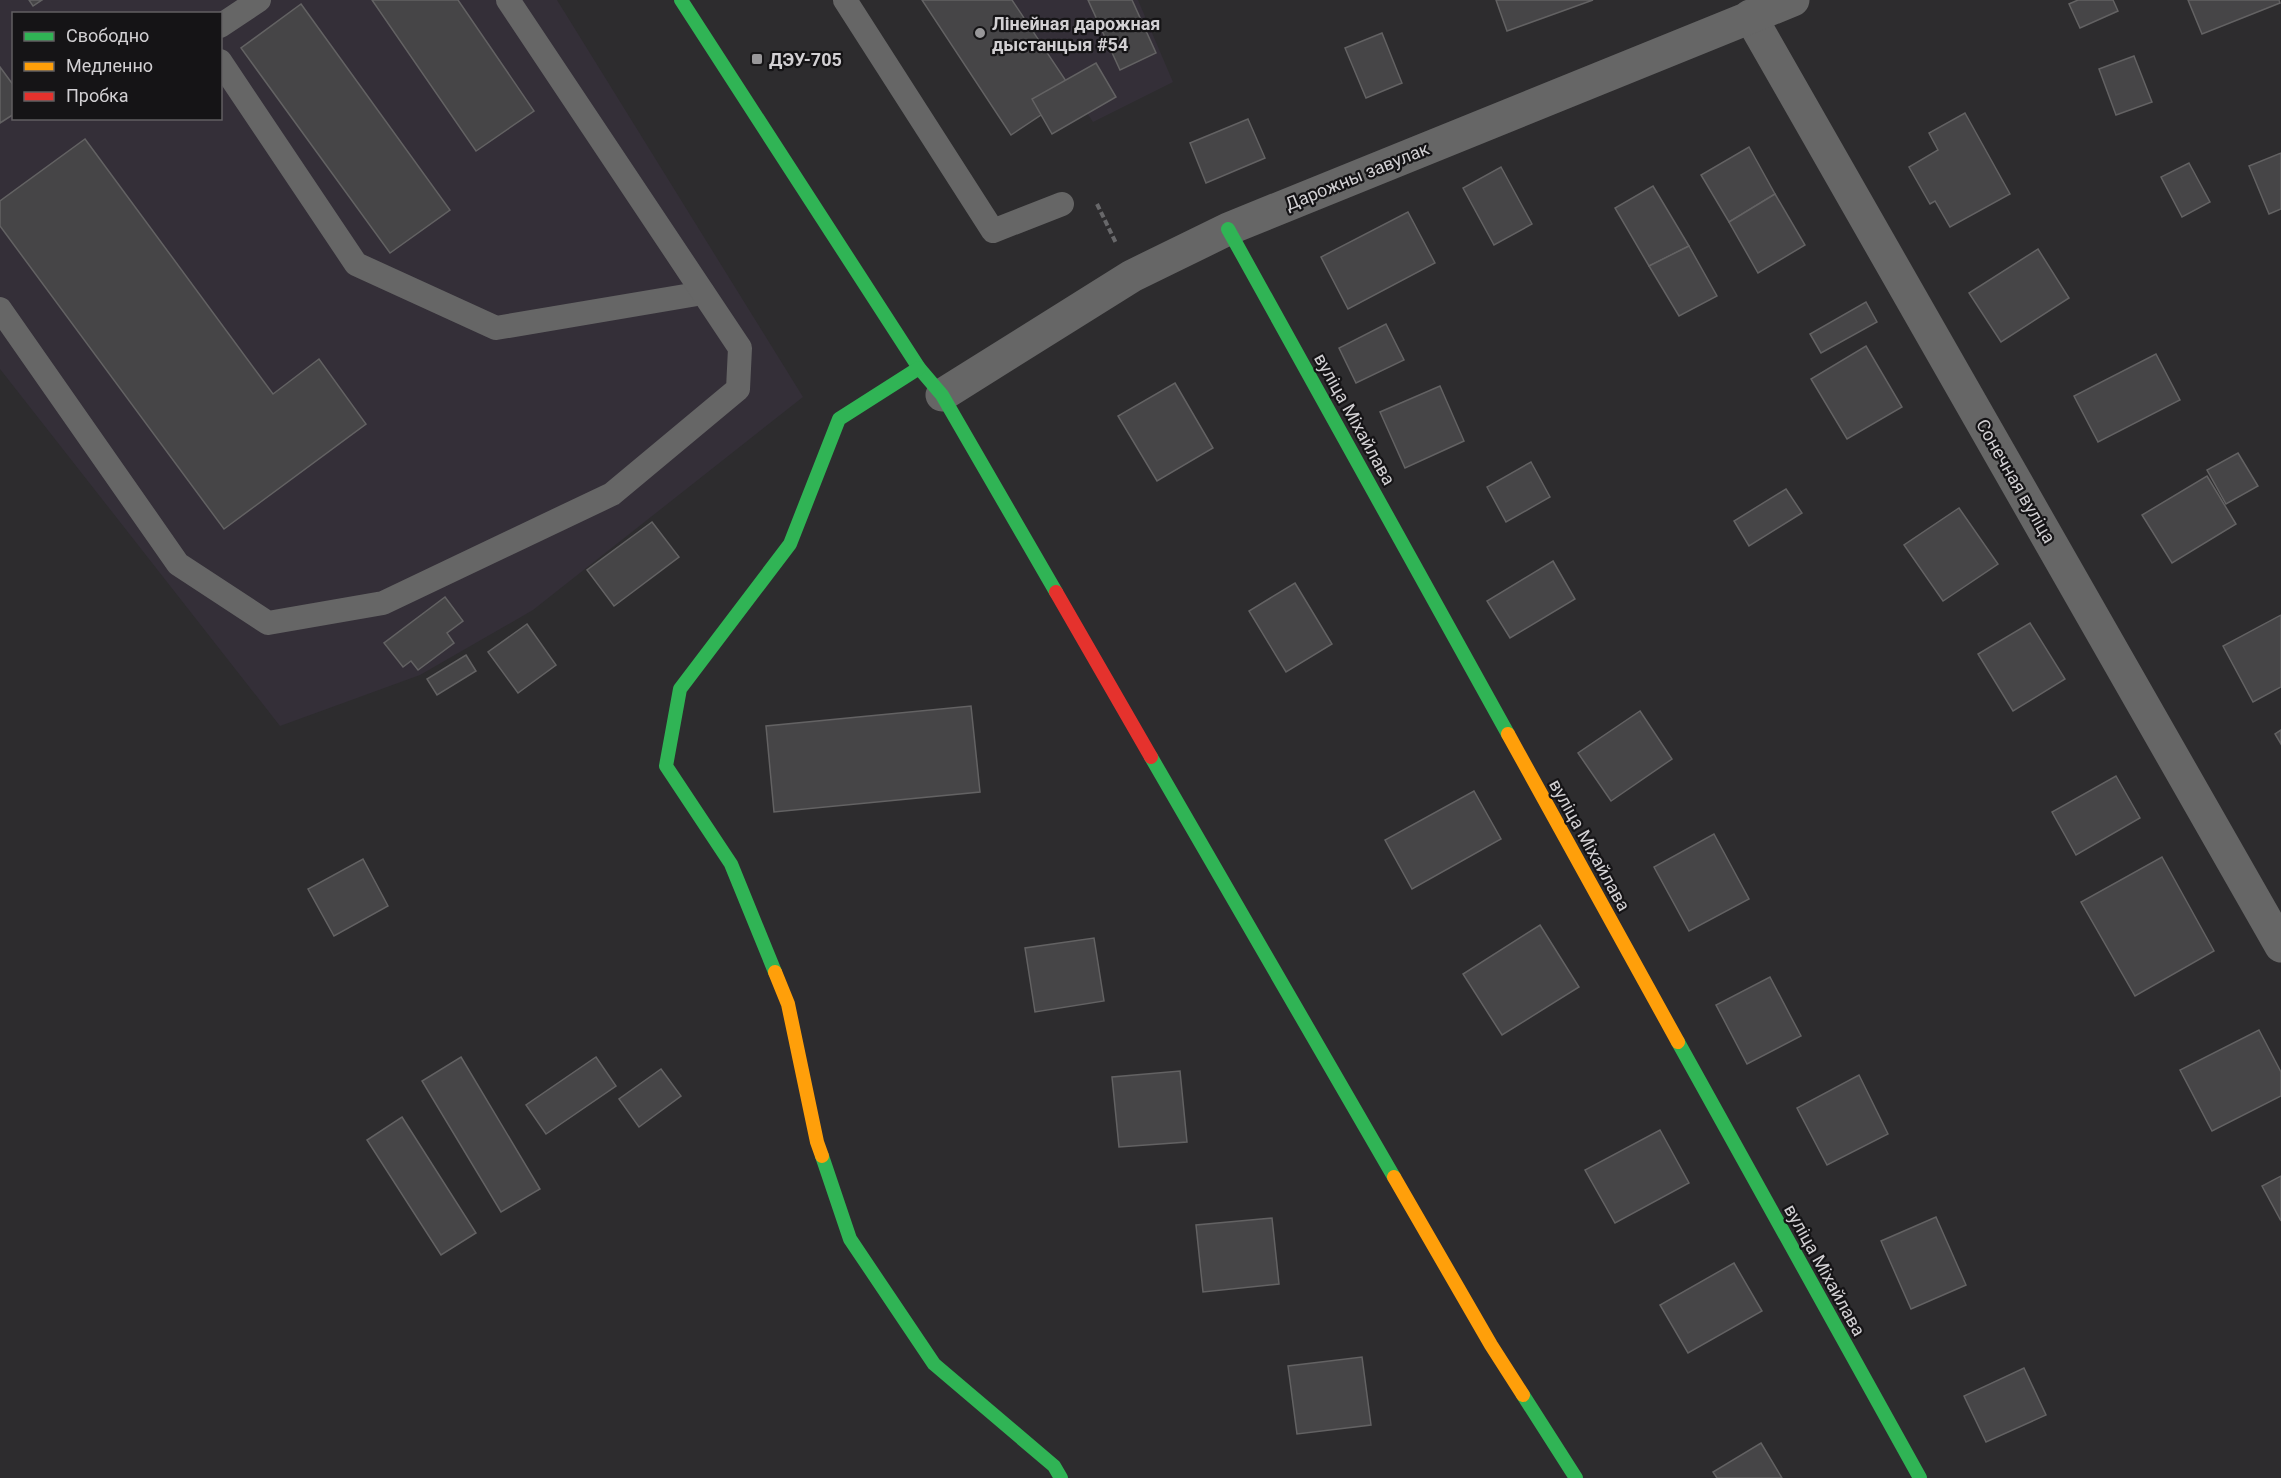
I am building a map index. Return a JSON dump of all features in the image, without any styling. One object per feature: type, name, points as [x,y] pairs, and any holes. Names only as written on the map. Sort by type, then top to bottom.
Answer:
[{"type":"street","points":[[681,0],[919,368],[942,395],[1491,1345],[1576,1478]]},
{"type":"street","name":"Дарожны завулак","points":[[942,395],[1132,276],[1228,229],[1793,0]]},
{"type":"street","name":"Сонечная вуліца","points":[[1750,16],[2281,946]]},
{"type":"street","name":"вуліца Міхайлава","points":[[1228,229],[1920,1478]]},
{"type":"street","points":[[919,368],[839,419],[790,544],[680,689],[666,766],[731,864],[788,1004],[817,1142],[850,1239],[934,1364],[1054,1466],[1061,1478]]},
{"type":"lane","points":[[222,25],[259,0]]},
{"type":"lane","points":[[0,309],[178,564],[268,623],[383,603],[612,494],[738,389],[740,348],[508,0]]},
{"type":"lane","points":[[845,0],[993,231],[1062,204]]},
{"type":"lane","points":[[222,64],[356,264],[496,328],[704,293]]},
{"type":"path","points":[[1062,204],[1094,199],[1132,276]]},
{"type":"shaded area","points":[[0,0],[557,0],[803,397],[533,610],[420,675],[280,726],[0,369]]},
{"type":"shaded area","points":[[1012,0],[1138,0],[1173,82],[1093,122]]},
{"type":"building","points":[[29,0],[42,0],[33,6]]},
{"type":"building","points":[[372,0],[458,0],[534,111],[476,151]]},
{"type":"building","points":[[922,0],[1012,0],[1074,93],[1011,135]]},
{"type":"building","points":[[1088,0],[1132,0],[1156,53],[1120,70]]},
{"type":"building","points":[[1496,0],[1593,0],[1507,31]]},
{"type":"building","points":[[2078,0],[2113,0],[2118,11],[2080,28],[2069,4]]},
{"type":"building","points":[[2188,0],[2279,0],[2280,3],[2202,34]]},
{"type":"building","points":[[301,4],[450,210],[390,253],[241,48]]},
{"type":"building","points":[[1382,33],[1402,83],[1366,98],[1345,48]]},
{"type":"building","points":[[2134,56],[2152,102],[2116,115],[2099,69]]},
{"type":"building","points":[[1096,63],[1116,97],[1052,134],[1032,99]]},
{"type":"building","points":[[0,67],[12,83],[12,115],[0,123]]},
{"type":"building","points":[[1965,113],[2010,194],[1950,227],[1935,201],[1930,204],[1909,167],[1938,150],[1929,133]]},
{"type":"building","points":[[1248,119],[1265,158],[1206,183],[1190,143]]},
{"type":"building","points":[[85,139],[273,394],[319,359],[366,424],[224,529],[0,226],[0,201]]},
{"type":"building","points":[[1749,147],[1775,194],[1729,222],[1701,175]]},
{"type":"building","points":[[2281,153],[2281,209],[2269,214],[2249,166]]},
{"type":"building","points":[[2189,163],[2210,202],[2182,217],[2161,177]]},
{"type":"building","points":[[1501,167],[1532,224],[1494,245],[1463,188]]},
{"type":"building","points":[[1653,186],[1689,246],[1649,266],[1615,208]]},
{"type":"building","points":[[1775,194],[1805,245],[1758,273],[1729,222]]},
{"type":"building","points":[[1408,212],[1435,263],[1348,309],[1321,257]]},
{"type":"building","points":[[1689,246],[1717,296],[1679,316],[1649,266]]},
{"type":"building","points":[[2038,249],[2069,298],[2001,342],[1969,293]]},
{"type":"building","points":[[1866,302],[1877,322],[1821,353],[1810,334]]},
{"type":"building","points":[[1386,324],[1404,360],[1356,383],[1339,348]]},
{"type":"building","points":[[1866,346],[1902,407],[1847,439],[1811,379]]},
{"type":"building","points":[[2156,354],[2180,400],[2098,442],[2074,396]]},
{"type":"building","points":[[1175,383],[1213,448],[1157,481],[1118,416]]},
{"type":"building","points":[[1440,386],[1464,441],[1405,468],[1380,412]]},
{"type":"building","points":[[2238,453],[2258,486],[2226,504],[2207,470]]},
{"type":"building","points":[[1531,462],[1550,497],[1506,522],[1487,487]]},
{"type":"building","points":[[2207,476],[2236,524],[2172,563],[2142,515]]},
{"type":"building","points":[[1786,489],[1802,513],[1749,546],[1734,521]]},
{"type":"building","points":[[1959,508],[1998,564],[1943,601],[1904,545]]},
{"type":"building","points":[[652,522],[679,557],[614,606],[587,570]]},
{"type":"building","points":[[1553,561],[1575,599],[1510,638],[1487,601]]},
{"type":"building","points":[[1295,583],[1332,644],[1286,672],[1249,611]]},
{"type":"building","points":[[445,597],[463,621],[447,633],[454,643],[418,670],[411,661],[403,667],[384,643]]},
{"type":"building","points":[[2281,615],[2281,687],[2253,702],[2223,646]]},
{"type":"building","points":[[2030,623],[2065,679],[2013,711],[1978,654]]},
{"type":"building","points":[[527,624],[556,665],[518,693],[488,652]]},
{"type":"building","points":[[466,655],[476,671],[437,695],[427,679]]},
{"type":"building","points":[[971,706],[980,792],[774,812],[766,726]]},
{"type":"building","points":[[1640,711],[1672,759],[1611,801],[1578,753]]},
{"type":"building","points":[[2281,730],[2281,744],[2275,734]]},
{"type":"building","points":[[2116,776],[2140,818],[2076,855],[2052,812]]},
{"type":"building","points":[[1474,791],[1501,839],[1412,889],[1385,840]]},
{"type":"building","points":[[1714,834],[1749,899],[1689,931],[1654,867]]},
{"type":"building","points":[[2162,857],[2214,951],[2135,996],[2081,902]]},
{"type":"building","points":[[363,859],[388,906],[334,936],[308,889]]},
{"type":"building","points":[[1540,925],[1579,987],[1502,1035],[1463,974]]},
{"type":"building","points":[[1094,938],[1104,1001],[1035,1012],[1025,948]]},
{"type":"building","points":[[1770,977],[1801,1036],[1747,1064],[1716,1005]]},
{"type":"building","points":[[2259,1030],[2281,1072],[2281,1096],[2212,1131],[2180,1070]]},
{"type":"building","points":[[461,1057],[540,1189],[501,1212],[422,1081]]},
{"type":"building","points":[[596,1057],[616,1086],[546,1134],[526,1105]]},
{"type":"building","points":[[661,1069],[681,1096],[639,1127],[619,1099]]},
{"type":"building","points":[[1180,1071],[1187,1142],[1119,1147],[1112,1077]]},
{"type":"building","points":[[1859,1075],[1888,1134],[1827,1165],[1797,1108]]},
{"type":"building","points":[[402,1117],[476,1233],[441,1255],[367,1140]]},
{"type":"building","points":[[1660,1130],[1689,1183],[1615,1223],[1585,1170]]},
{"type":"building","points":[[2281,1176],[2281,1221],[2262,1186]]},
{"type":"building","points":[[1936,1217],[1966,1285],[1911,1309],[1881,1241]]},
{"type":"building","points":[[1272,1218],[1279,1284],[1203,1292],[1196,1225]]},
{"type":"building","points":[[1734,1263],[1762,1311],[1688,1353],[1660,1305]]},
{"type":"building","points":[[1362,1357],[1371,1425],[1297,1434],[1288,1366]]},
{"type":"building","points":[[2024,1368],[2046,1415],[1986,1442],[1964,1396]]},
{"type":"building","points":[[1761,1443],[1782,1478],[1717,1478],[1713,1472]]},
{"type":"traffic: fast","points":[[681,0],[919,368],[942,395],[1056,592]]},
{"type":"traffic: fast","points":[[1228,229],[1508,734]]},
{"type":"traffic: fast","points":[[775,972],[731,864],[666,766],[680,689],[790,544],[839,419],[919,368]]},
{"type":"traffic: fast","points":[[1151,757],[1394,1177]]},
{"type":"traffic: fast","points":[[1678,1042],[1920,1478]]},
{"type":"traffic: fast","points":[[822,1156],[850,1239],[934,1364],[1054,1466],[1061,1478]]},
{"type":"traffic: fast","points":[[1523,1395],[1576,1478]]},
{"type":"traffic: slow","points":[[1508,734],[1678,1042]]},
{"type":"traffic: slow","points":[[775,972],[788,1004],[817,1142],[822,1156]]},
{"type":"traffic: slow","points":[[1394,1177],[1491,1345],[1523,1395]]},
{"type":"traffic: jam","points":[[1056,592],[1151,757]]},
{"type":"place","name":"Лінейная дарожная дыстанцыя #54","points":[[980,33]]},
{"type":"place","name":"ДЭУ-705","points":[[757,59]]}]
